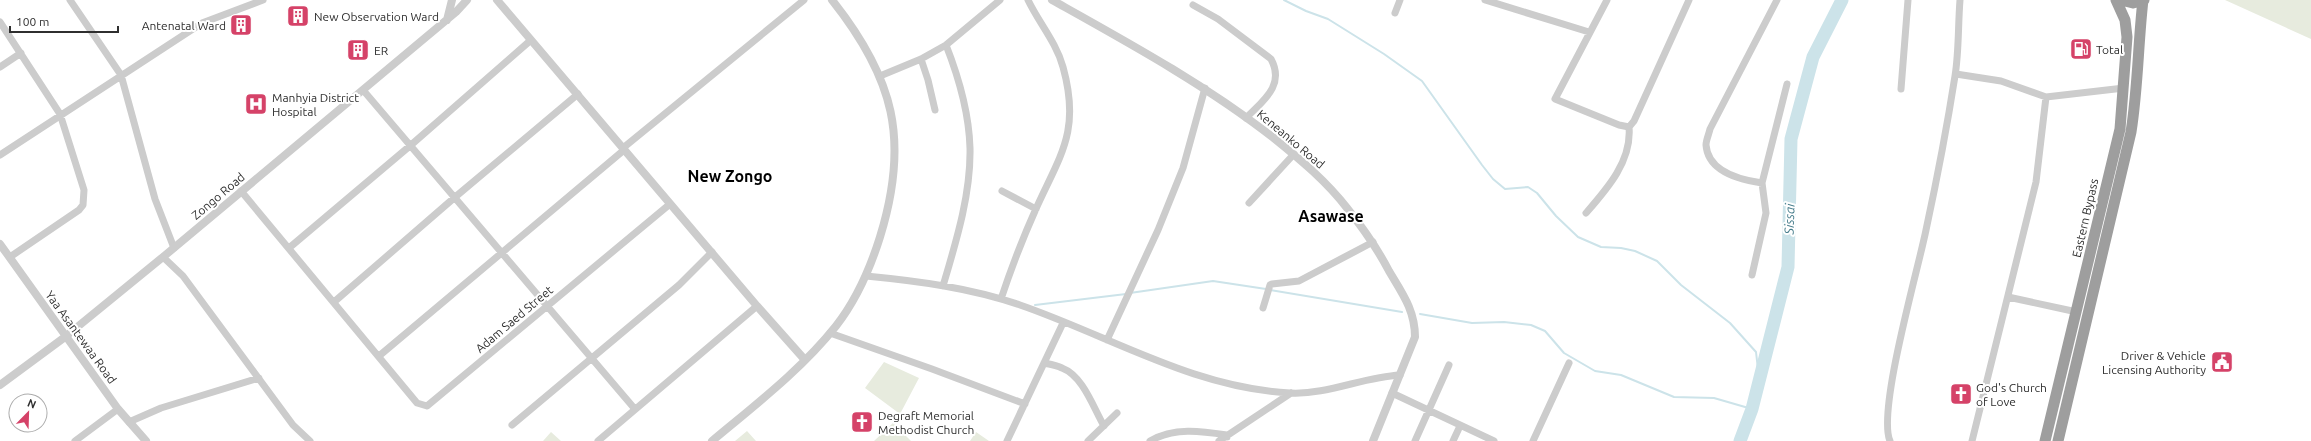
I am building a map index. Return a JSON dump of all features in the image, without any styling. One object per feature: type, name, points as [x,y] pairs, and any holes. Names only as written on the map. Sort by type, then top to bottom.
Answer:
[{"type":"highway","name":"Eastern Bypass","points":[[2045,441],[2120,129],[2124,88],[2126,37],[2124,20],[2116,0]]},
{"type":"highway","points":[[2121,0],[2133,3],[2144,0]]},
{"type":"highway","name":"Eastern Bypass","points":[[2058,441],[2131,132],[2138,87],[2140,23],[2144,0]]},
{"type":"street","points":[[70,0],[120,75],[155,198],[174,248]]},
{"type":"street","points":[[0,155],[60,114],[202,23],[263,0]]},
{"type":"street","points":[[446,20],[452,0]]},
{"type":"street","name":"Zongo Road","points":[[0,385],[65,337],[174,248],[468,0]]},
{"type":"street","points":[[497,0],[757,306],[805,360]]},
{"type":"street","points":[[241,191],[379,356],[624,149],[804,0]]},
{"type":"street","points":[[712,441],[774,390],[830,333],[852,302],[866,276],[885,221],[893,181],[895,160],[889,103],[880,76],[856,30],[832,0]]},
{"type":"street","points":[[880,76],[921,59],[946,45],[1000,0]]},
{"type":"street","points":[[1001,299],[1018,249],[1063,153],[1070,128],[1067,87],[1058,53],[1028,0]]},
{"type":"street","name":"Keneanko Road","points":[[1052,0],[1205,88],[1294,154],[1347,206],[1373,242],[1411,309],[1415,321],[1415,337],[1373,441]]},
{"type":"street","points":[[1396,13],[1400,0]]},
{"type":"street","points":[[1485,0],[1589,32]]},
{"type":"street","points":[[1607,0],[1555,99],[1619,125],[1629,127]]},
{"type":"street","points":[[1586,213],[1618,170],[1630,138],[1629,127],[1634,121],[1689,0]]},
{"type":"street","points":[[1762,183],[1740,178],[1724,172],[1716,166],[1709,156],[1706,144],[1710,129],[1778,0]]},
{"type":"street","points":[[1901,89],[1908,0]]},
{"type":"street","points":[[1890,441],[1887,433],[1889,402],[1895,362],[1928,223],[1956,74],[1960,0]]},
{"type":"street","points":[[1193,5],[1218,19],[1270,59],[1275,67],[1275,83],[1271,94],[1246,118]]},
{"type":"street","points":[[0,22],[60,114],[84,190],[83,205],[74,214],[10,257]]},
{"type":"street","points":[[289,248],[411,145],[531,40]]},
{"type":"street","points":[[943,286],[955,244],[966,189],[970,149],[962,91],[946,45]]},
{"type":"street","points":[[0,67],[21,53]]},
{"type":"street","points":[[921,59],[935,110]]},
{"type":"street","points":[[1956,74],[2001,81],[2046,97],[2124,88]]},
{"type":"street","points":[[1752,275],[1766,213],[1762,183],[1787,84]]},
{"type":"street","points":[[1107,340],[1158,230],[1183,168],[1205,88]]},
{"type":"street","points":[[363,90],[634,408]]},
{"type":"street","points":[[334,302],[454,198],[578,94]]},
{"type":"street","points":[[1972,441],[1986,378],[2008,297],[2036,182],[2046,97]]},
{"type":"street","points":[[1249,203],[1294,154]]},
{"type":"street","points":[[1002,190],[1036,210]]},
{"type":"street","name":"Adam Saed Street","points":[[379,356],[417,403],[427,406],[670,204]]},
{"type":"street","points":[[1263,308],[1269,289],[1299,281],[1373,242]]},
{"type":"street","name":"Yaa Asantewaa Road","points":[[0,244],[118,410],[146,441]]},
{"type":"street","points":[[512,425],[679,285],[712,252]]},
{"type":"street","points":[[163,257],[183,276],[293,425],[310,441]]},
{"type":"street","points":[[866,276],[943,286],[1001,299],[1152,359],[1205,377],[1248,387],[1291,393],[1312,392],[1383,376],[1400,375]]},
{"type":"street","points":[[2008,297],[2077,312]]},
{"type":"street","points":[[598,441],[634,408],[757,306]]},
{"type":"street","points":[[1007,441],[1063,323]]},
{"type":"street","points":[[830,333],[1025,404]]},
{"type":"street","points":[[1044,363],[1063,368],[1072,374],[1082,385],[1104,426]]},
{"type":"street","points":[[1534,441],[1570,363]]},
{"type":"street","points":[[1415,441],[1449,365]]},
{"type":"street","points":[[129,422],[161,408],[259,378]]},
{"type":"street","points":[[1219,441],[1227,438],[1291,393]]},
{"type":"street","points":[[1392,393],[1492,441]]},
{"type":"street","points":[[75,441],[118,410]]},
{"type":"street","points":[[1088,441],[1117,413]]},
{"type":"street","points":[[1453,441],[1460,426]]},
{"type":"street","points":[[1150,441],[1172,432],[1200,431],[1227,438]]},
{"type":"shaded area","points":[[2225,0],[2311,0],[2311,39]]},
{"type":"shaded area","points":[[884,362],[919,378],[900,414],[865,388]]},
{"type":"shaded area","points":[[893,423],[911,441],[874,441]]},
{"type":"shaded area","points":[[747,431],[756,441],[735,441]]},
{"type":"shaded area","points":[[551,432],[561,441],[543,441]]},
{"type":"shaded area","points":[[976,432],[989,441],[970,441]]},
{"type":"waterway","points":[[1284,0],[1306,11],[1328,19],[1384,54],[1422,81],[1482,165],[1493,179],[1505,189],[1528,187],[1537,193],[1556,216],[1578,237],[1601,247],[1621,248],[1635,251],[1657,261],[1681,285],[1730,323],[1756,352],[1759,378]]},
{"type":"waterway","name":"Sissai","points":[[1740,441],[1752,409],[1788,267],[1791,139],[1813,57],[1842,0]]},
{"type":"waterway","points":[[1130,293],[1213,281],[1266,289]]},
{"type":"waterway","points":[[1270,290],[1402,312]]},
{"type":"waterway","points":[[1035,305],[1126,294]]},
{"type":"waterway","points":[[1420,314],[1472,323],[1504,322],[1531,325],[1545,331],[1564,353],[1595,371],[1621,375],[1674,397],[1714,398],[1752,409]]},
{"type":"place","name":"New Observation Ward","points":[[298,16]]},
{"type":"place","name":"Antenatal Ward","points":[[241,25]]},
{"type":"place","name":"Total","points":[[2081,49]]},
{"type":"place","name":"ER","points":[[358,50]]},
{"type":"place","name":"Manhyia District Hospital","points":[[256,104]]},
{"type":"place","name":"Driver & Vehicle Licensing Authority","points":[[2222,362]]},
{"type":"place","name":"God's Church of Love","points":[[1961,394]]},
{"type":"place","name":"Degraft Memorial Methodist Church","points":[[862,422]]},
{"type":"district","name":"New Zongo","points":[[730,176]]},
{"type":"district","name":"Asawase","points":[[1331,216]]}]
